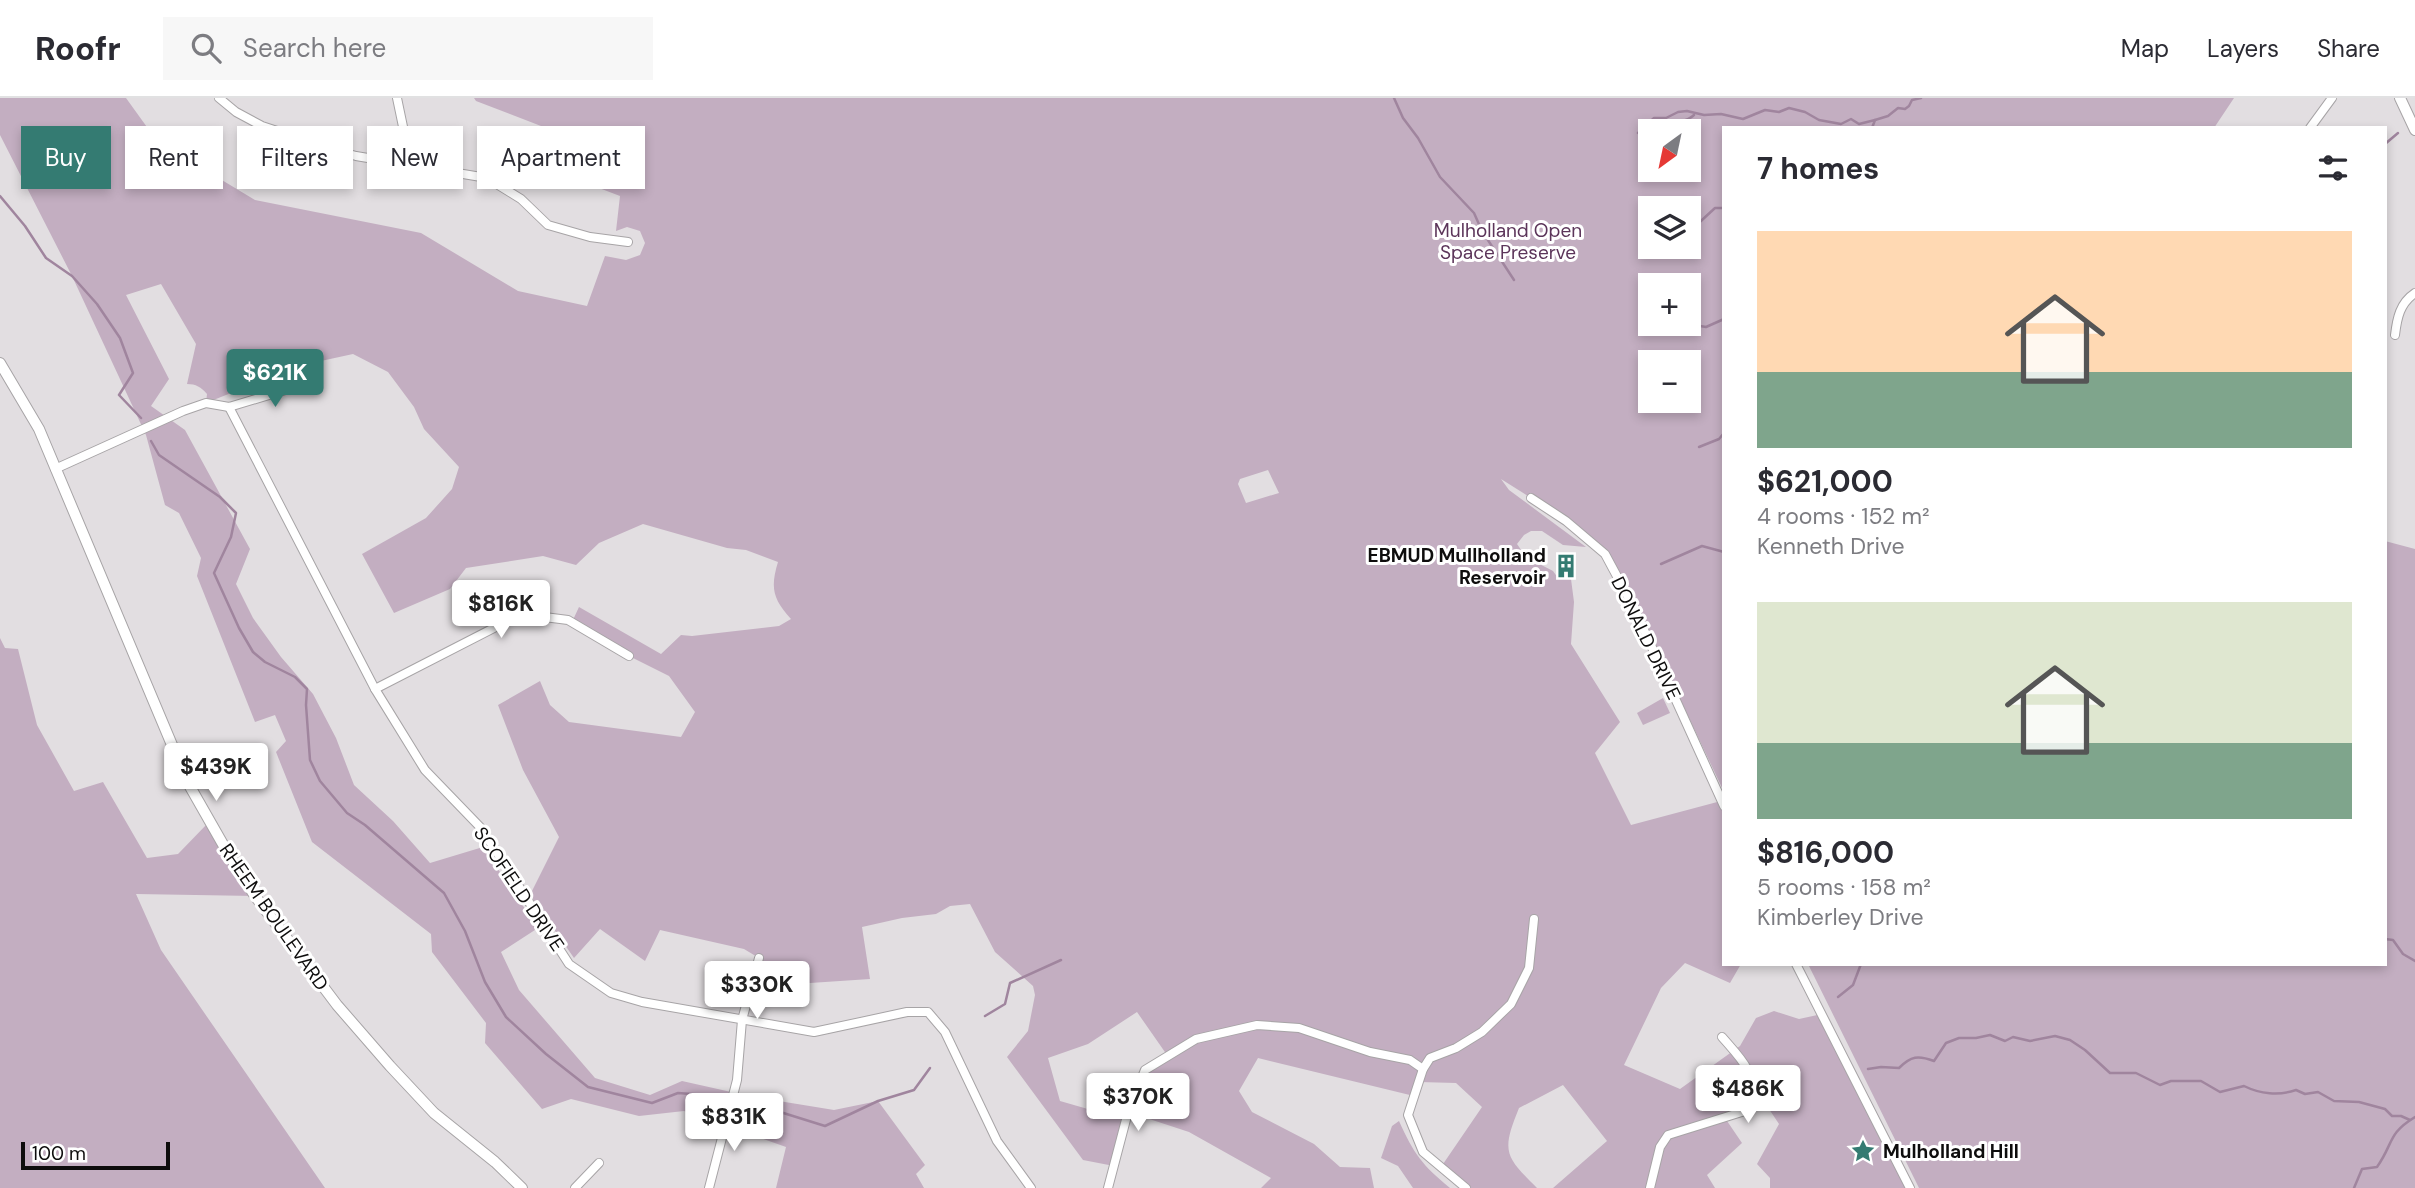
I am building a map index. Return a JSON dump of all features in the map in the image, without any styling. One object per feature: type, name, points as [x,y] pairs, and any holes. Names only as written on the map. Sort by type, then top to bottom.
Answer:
[{"type":"street","points":[[219,98],[261,125],[367,158]]},
{"type":"street","points":[[397,98],[404,126]]},
{"type":"street","points":[[2311,126],[2332,98]]},
{"type":"street","points":[[2400,98],[2415,130]]},
{"type":"street","points":[[463,174],[487,178],[521,199],[548,225],[590,237],[628,242]]},
{"type":"street","points":[[2395,335],[2397,318],[2403,305],[2415,293]]},
{"type":"street","name":"RHEEM BOULEVARD","points":[[0,363],[39,429],[187,783],[235,865],[337,1005],[390,1066],[435,1113],[522,1188]]},
{"type":"street","points":[[55,469],[206,403],[229,408],[312,382]]},
{"type":"street","name":"SCOFIELD DRIVE","points":[[229,408],[375,689],[425,770],[481,828],[569,964],[611,993],[642,1002],[814,1032],[907,1012],[928,1012],[945,1032],[997,1141],[1031,1188]]},
{"type":"street","name":"DONALD DRIVE","points":[[1531,498],[1566,521],[1605,554],[1634,608],[1722,802]]},
{"type":"street","points":[[375,689],[521,614],[568,620],[629,656]]},
{"type":"street","points":[[1466,1188],[1423,1152],[1408,1115],[1423,1069],[1430,1058],[1456,1048],[1482,1032],[1511,1004],[1529,968],[1534,919]]},
{"type":"street","points":[[709,1188],[737,1080],[742,1020],[759,958]]},
{"type":"street","points":[[1797,966],[1910,1188]]},
{"type":"street","points":[[1108,1188],[1128,1112],[1145,1070],[1196,1039],[1257,1024],[1299,1028],[1370,1052],[1410,1060],[1423,1069]]},
{"type":"street","points":[[1650,1188],[1660,1147],[1668,1135],[1745,1111],[1755,1104],[1754,1087],[1747,1065],[1721,1037]]},
{"type":"street","points":[[575,1188],[599,1163]]},
{"type":"green space","name":"Mulholland Open Space Preserve","points":[[0,98],[126,98],[146,126],[125,126],[125,189],[223,189],[223,181],[255,200],[421,233],[518,291],[587,306],[605,256],[626,260],[640,255],[645,243],[640,231],[627,227],[616,231],[620,196],[602,189],[645,189],[645,126],[541,126],[474,98],[2234,98],[2215,126],[1722,126],[1722,788],[1671,680],[1605,555],[1531,498],[1501,479],[1509,490],[1586,547],[1563,545],[1542,531],[1531,531],[1517,544],[1526,557],[1553,571],[1558,578],[1571,579],[1574,602],[1571,644],[1620,722],[1595,753],[1631,825],[1722,803],[1722,966],[1740,966],[1730,983],[1685,963],[1661,988],[1624,1065],[1680,1089],[1740,1046],[1756,1018],[1774,1011],[1799,1019],[1822,1014],[1910,1188],[1770,1188],[1770,1178],[1757,1164],[1779,1124],[1755,1088],[1755,1105],[1725,1118],[1742,1143],[1707,1175],[1715,1188],[1553,1188],[1607,1141],[1563,1085],[1519,1108],[1510,1135],[1508,1144],[1512,1160],[1537,1188],[1466,1188],[1441,1167],[1482,1107],[1456,1083],[1419,1082],[1414,1096],[1258,1058],[1239,1091],[1252,1112],[1314,1144],[1340,1167],[1370,1168],[1374,1188],[1261,1188],[1271,1178],[1189,1132],[1128,1112],[1145,1070],[1167,1055],[1137,1012],[1088,1044],[1048,1058],[1060,1101],[1126,1120],[1114,1166],[1083,1160],[1007,1057],[1028,1031],[1035,995],[1033,986],[995,952],[970,904],[950,906],[936,914],[862,927],[870,979],[810,983],[755,972],[759,958],[744,949],[660,930],[645,961],[600,929],[574,958],[530,895],[559,837],[523,770],[498,705],[540,681],[550,705],[569,722],[681,737],[695,712],[669,676],[572,622],[579,607],[661,654],[681,635],[779,626],[791,619],[775,593],[774,579],[778,562],[746,550],[727,548],[643,524],[599,543],[576,565],[543,556],[466,568],[450,589],[394,613],[362,554],[426,518],[452,489],[459,467],[424,429],[414,407],[388,372],[353,354],[298,366],[206,403],[205,392],[196,385],[187,384],[196,344],[161,284],[126,295],[169,379],[151,406],[185,430],[250,549],[236,584],[253,618],[281,657],[313,694],[336,738],[354,785],[393,821],[430,863],[483,847],[538,928],[501,952],[519,990],[595,1078],[650,1095],[682,1081],[749,1096],[834,1110],[878,1101],[925,1165],[916,1174],[924,1188],[776,1188],[786,1147],[684,1111],[639,1116],[571,1099],[542,1109],[485,1043],[486,1023],[432,952],[431,934],[312,842],[276,752],[286,741],[275,715],[255,722],[197,576],[201,558],[179,513],[165,505],[146,435],[72,276],[28,189],[111,189],[111,126],[21,126],[21,176],[0,135]],"holes":[[[1268,470],[1279,493],[1246,503],[1238,484],[1240,479]]]},
{"type":"green space","points":[[2387,542],[2415,549],[2415,1188],[1919,1188],[1809,966],[2387,966]]},
{"type":"green space","points":[[0,638],[5,648],[18,649],[37,725],[74,791],[103,782],[147,858],[178,854],[209,822],[255,896],[136,894],[161,950],[325,1188],[0,1188]]},
{"type":"green space","points":[[1663,698],[1670,713],[1643,725],[1637,713]]},
{"type":"green space","points":[[1399,1121],[1420,1158],[1450,1188],[1413,1188],[1398,1166],[1381,1158],[1392,1126]]},
{"type":"waterway","points":[[1394,98],[1403,118],[1440,177],[1474,213],[1482,231],[1514,280]]},
{"type":"waterway","points":[[1873,126],[1875,120],[1888,116],[1898,108],[1905,109],[1912,100],[1921,98]]},
{"type":"waterway","points":[[1653,119],[1687,111],[1743,119],[1765,110],[1779,112],[1789,108],[1805,112],[1819,120],[1841,124],[1851,119],[1859,124],[1875,120]]},
{"type":"waterway","points":[[1688,119],[1694,115]]},
{"type":"waterway","points":[[2387,142],[2398,133]]},
{"type":"waterway","points":[[0,196],[25,226],[46,258],[72,276],[97,304],[120,338],[133,373],[119,395],[141,418]]},
{"type":"waterway","points":[[1701,221],[1715,208],[1722,208]]},
{"type":"waterway","points":[[1701,326],[1706,327],[1722,320]]},
{"type":"waterway","points":[[1699,447],[1722,435]]},
{"type":"waterway","points":[[151,441],[159,455],[220,497],[236,513],[231,537],[214,573],[253,652],[265,662],[295,677],[307,689],[310,760],[320,781],[347,813],[365,825],[444,893],[465,931],[485,982],[506,1017],[546,1054],[588,1087],[652,1103],[678,1093],[706,1095]]},
{"type":"waterway","points":[[1661,564],[1702,546],[1722,551]]},
{"type":"waterway","points":[[2387,939],[2393,940],[2403,954],[2415,961]]},
{"type":"waterway","points":[[985,1016],[1005,1004],[1010,983],[1061,960]]},
{"type":"waterway","points":[[1838,997],[1853,985],[1860,966]]},
{"type":"waterway","points":[[1868,1069],[1899,1068],[1915,1058],[1934,1061],[1946,1043],[1959,1038],[1990,1035],[2005,1041],[2013,1037],[2030,1041],[2055,1036],[2070,1040],[2085,1050],[2110,1073],[2136,1073],[2160,1085],[2171,1081],[2201,1081],[2220,1092],[2244,1086],[2270,1093],[2296,1090],[2305,1094],[2318,1092],[2334,1101],[2359,1102],[2385,1109],[2392,1116],[2410,1120]]},
{"type":"waterway","points":[[777,1111],[825,1126],[878,1101],[914,1090],[930,1068]]},
{"type":"waterway","points":[[2354,1188],[2362,1169],[2377,1167],[2395,1134],[2415,1117]]},
{"type":"place","name":"EBMUD Mullholland Reservoir","points":[[1566,566]]},
{"type":"place","name":"Mulholland Hill","points":[[1863,1151]]}]
